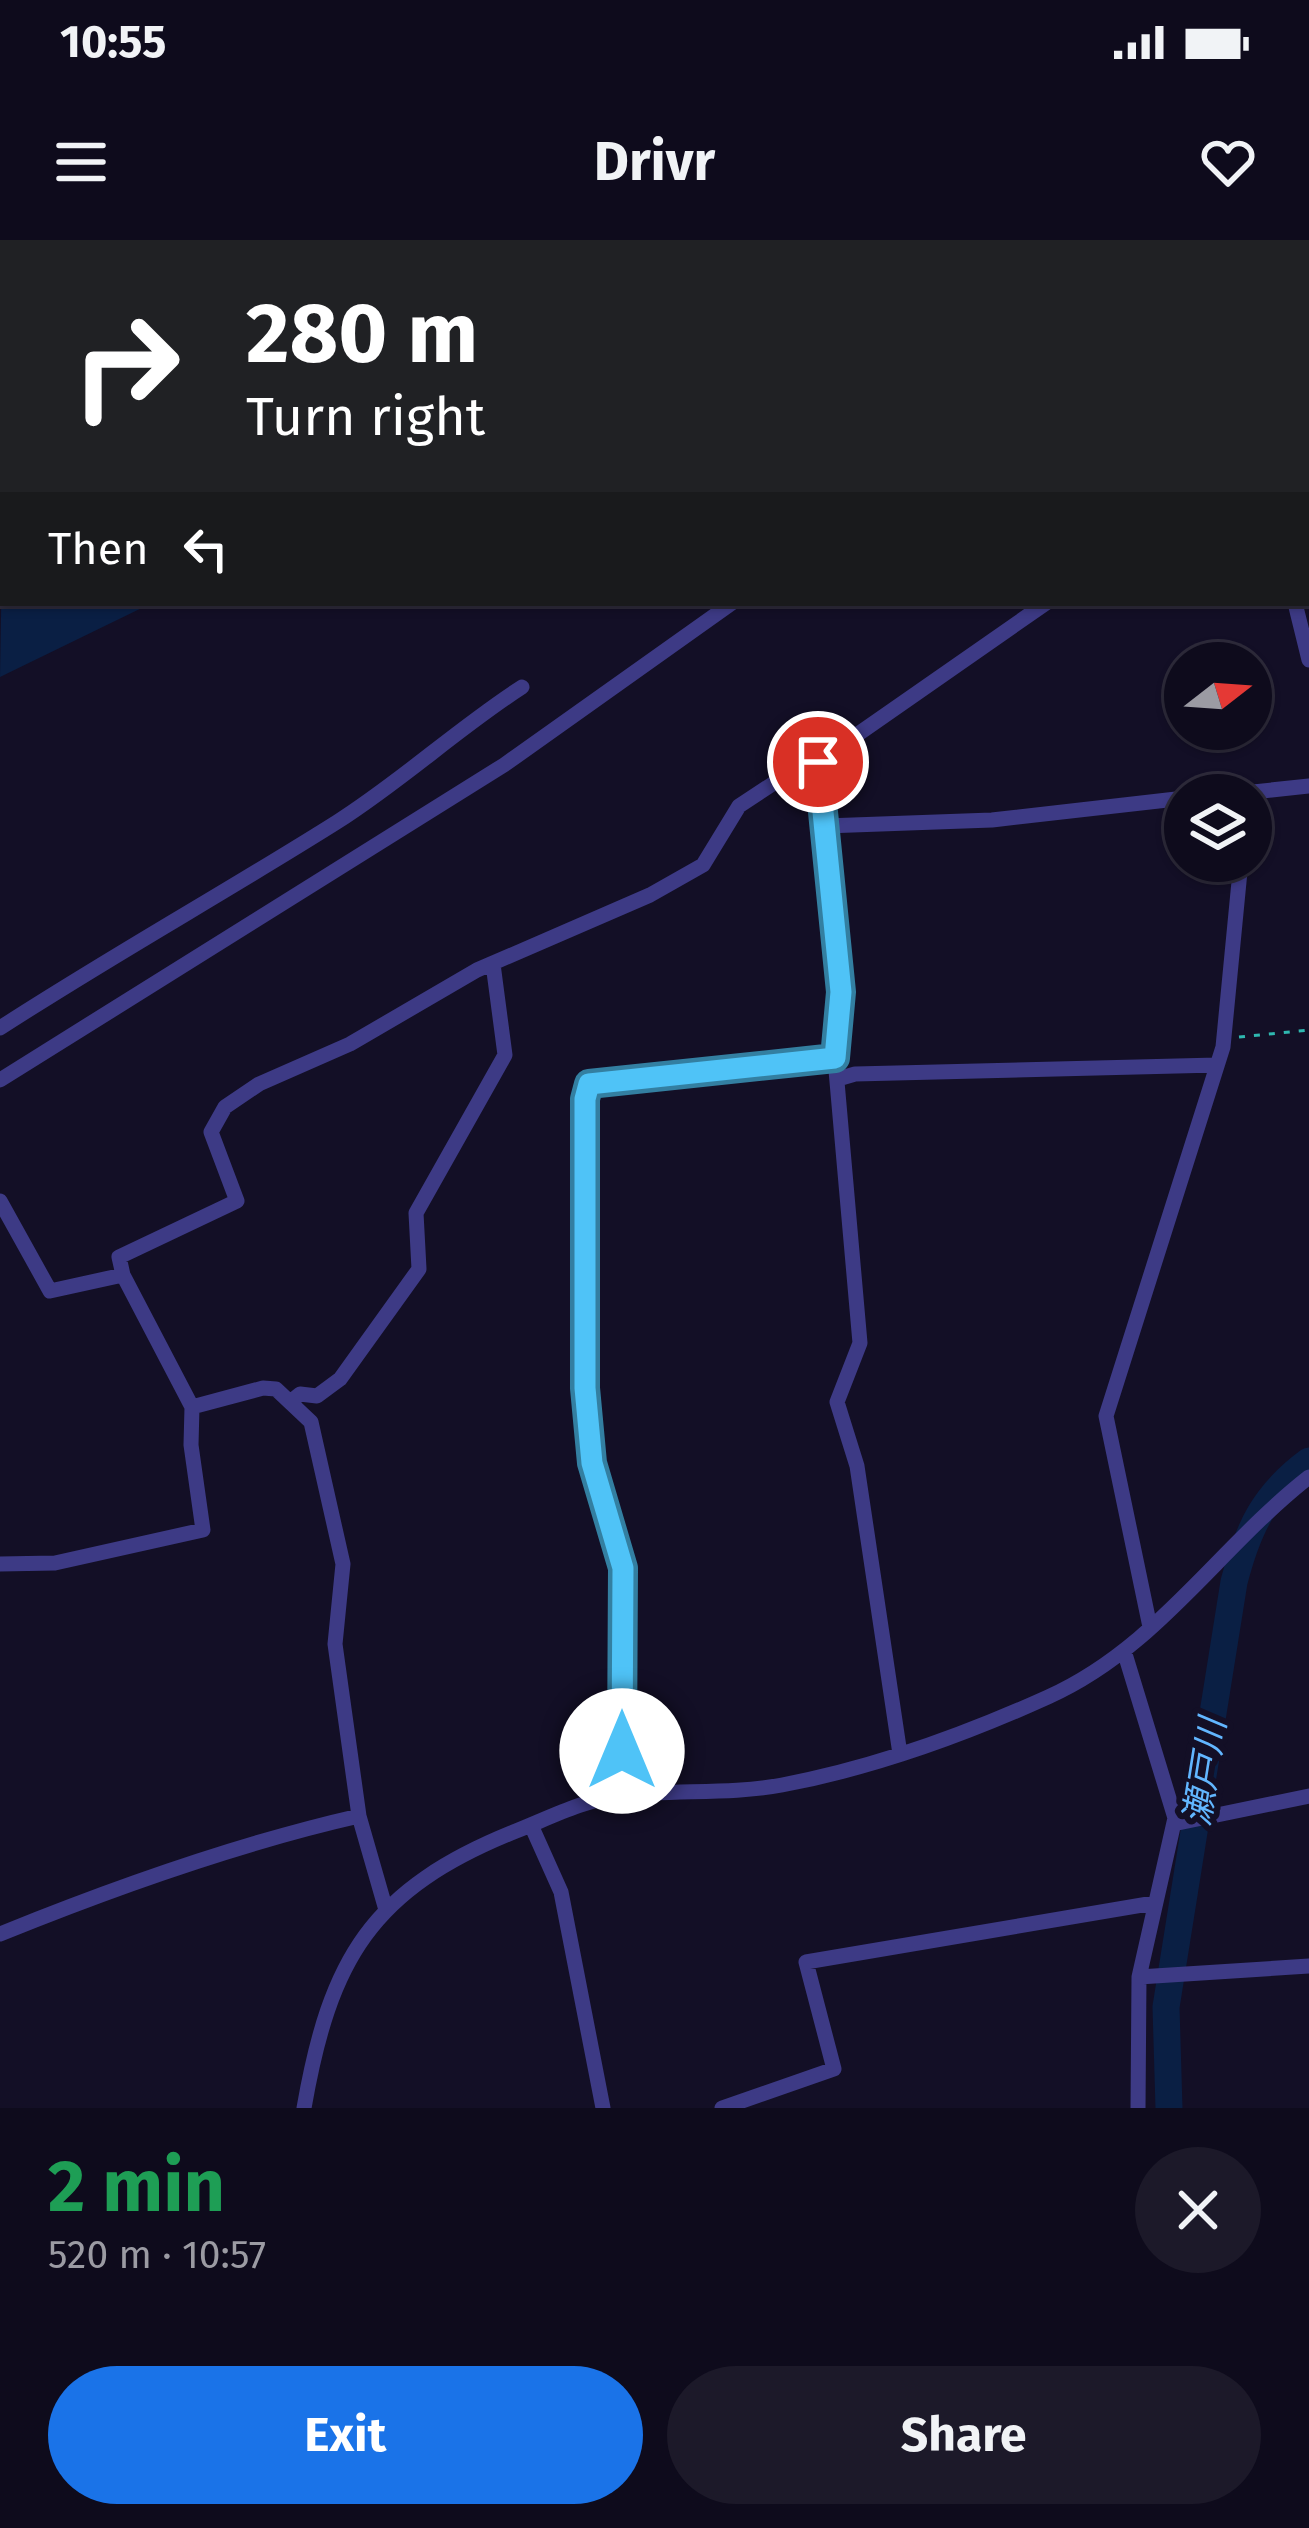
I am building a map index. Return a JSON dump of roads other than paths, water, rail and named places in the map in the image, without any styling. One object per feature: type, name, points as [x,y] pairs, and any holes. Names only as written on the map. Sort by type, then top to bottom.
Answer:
[{"type":"street","points":[[0,1080],[504,765],[728,606]]},
{"type":"street","points":[[818,762],[1042,606]]},
{"type":"street","points":[[1296,606],[1309,660]]},
{"type":"street","points":[[0,1028],[398,782],[456,729],[522,687]]},
{"type":"street","points":[[0,1564],[55,1563],[203,1530],[190,1444],[193,1407],[122,1275],[118,1257],[237,1201],[212,1132],[225,1107],[493,964],[650,895],[703,865],[739,806],[812,758],[818,762]]},
{"type":"street","points":[[818,762],[841,992],[835,1058],[860,1343],[837,1402],[856,1466],[900,1754]]},
{"type":"street","points":[[1272,791],[1309,786]]},
{"type":"street","points":[[825,826],[992,820],[1164,801]]},
{"type":"street","points":[[1150,1627],[1106,1415],[1217,1065],[1239,882]]},
{"type":"street","points":[[290,1402],[300,1394],[317,1396],[340,1379],[419,1269],[416,1213],[506,1055],[493,964]]},
{"type":"street","points":[[622,1795],[624,1582],[592,1463],[585,1388],[585,1099],[589,1084],[835,1058]]},
{"type":"street","points":[[838,1079],[878,1073],[1217,1065]]},
{"type":"street","points":[[0,1201],[50,1291],[122,1275]]},
{"type":"street","points":[[193,1407],[263,1388],[276,1389],[310,1422],[343,1564],[335,1644],[359,1816],[386,1910]]},
{"type":"street","points":[[304,2108],[330,1993],[341,1968],[386,1910],[468,1853],[622,1795],[779,1786],[900,1754],[1049,1696],[1125,1654],[1309,1477]]},
{"type":"street","points":[[1125,1654],[1178,1822],[1309,1796]]},
{"type":"street","points":[[0,1934],[60,1907],[254,1842],[359,1816]]},
{"type":"street","points":[[1138,2108],[1139,1977],[1175,1818]]},
{"type":"street","points":[[531,1826],[561,1892],[603,2108]]},
{"type":"street","points":[[722,2108],[834,2069],[806,1962],[1154,1903]]},
{"type":"street","points":[[1139,1977],[1309,1966]]},
{"type":"water","points":[[1,606],[146,606],[0,677]]},
{"type":"waterway","name":"瀬戸川","points":[[1169,2108],[1166,2007],[1234,1582],[1260,1514],[1280,1486],[1309,1461]]}]
